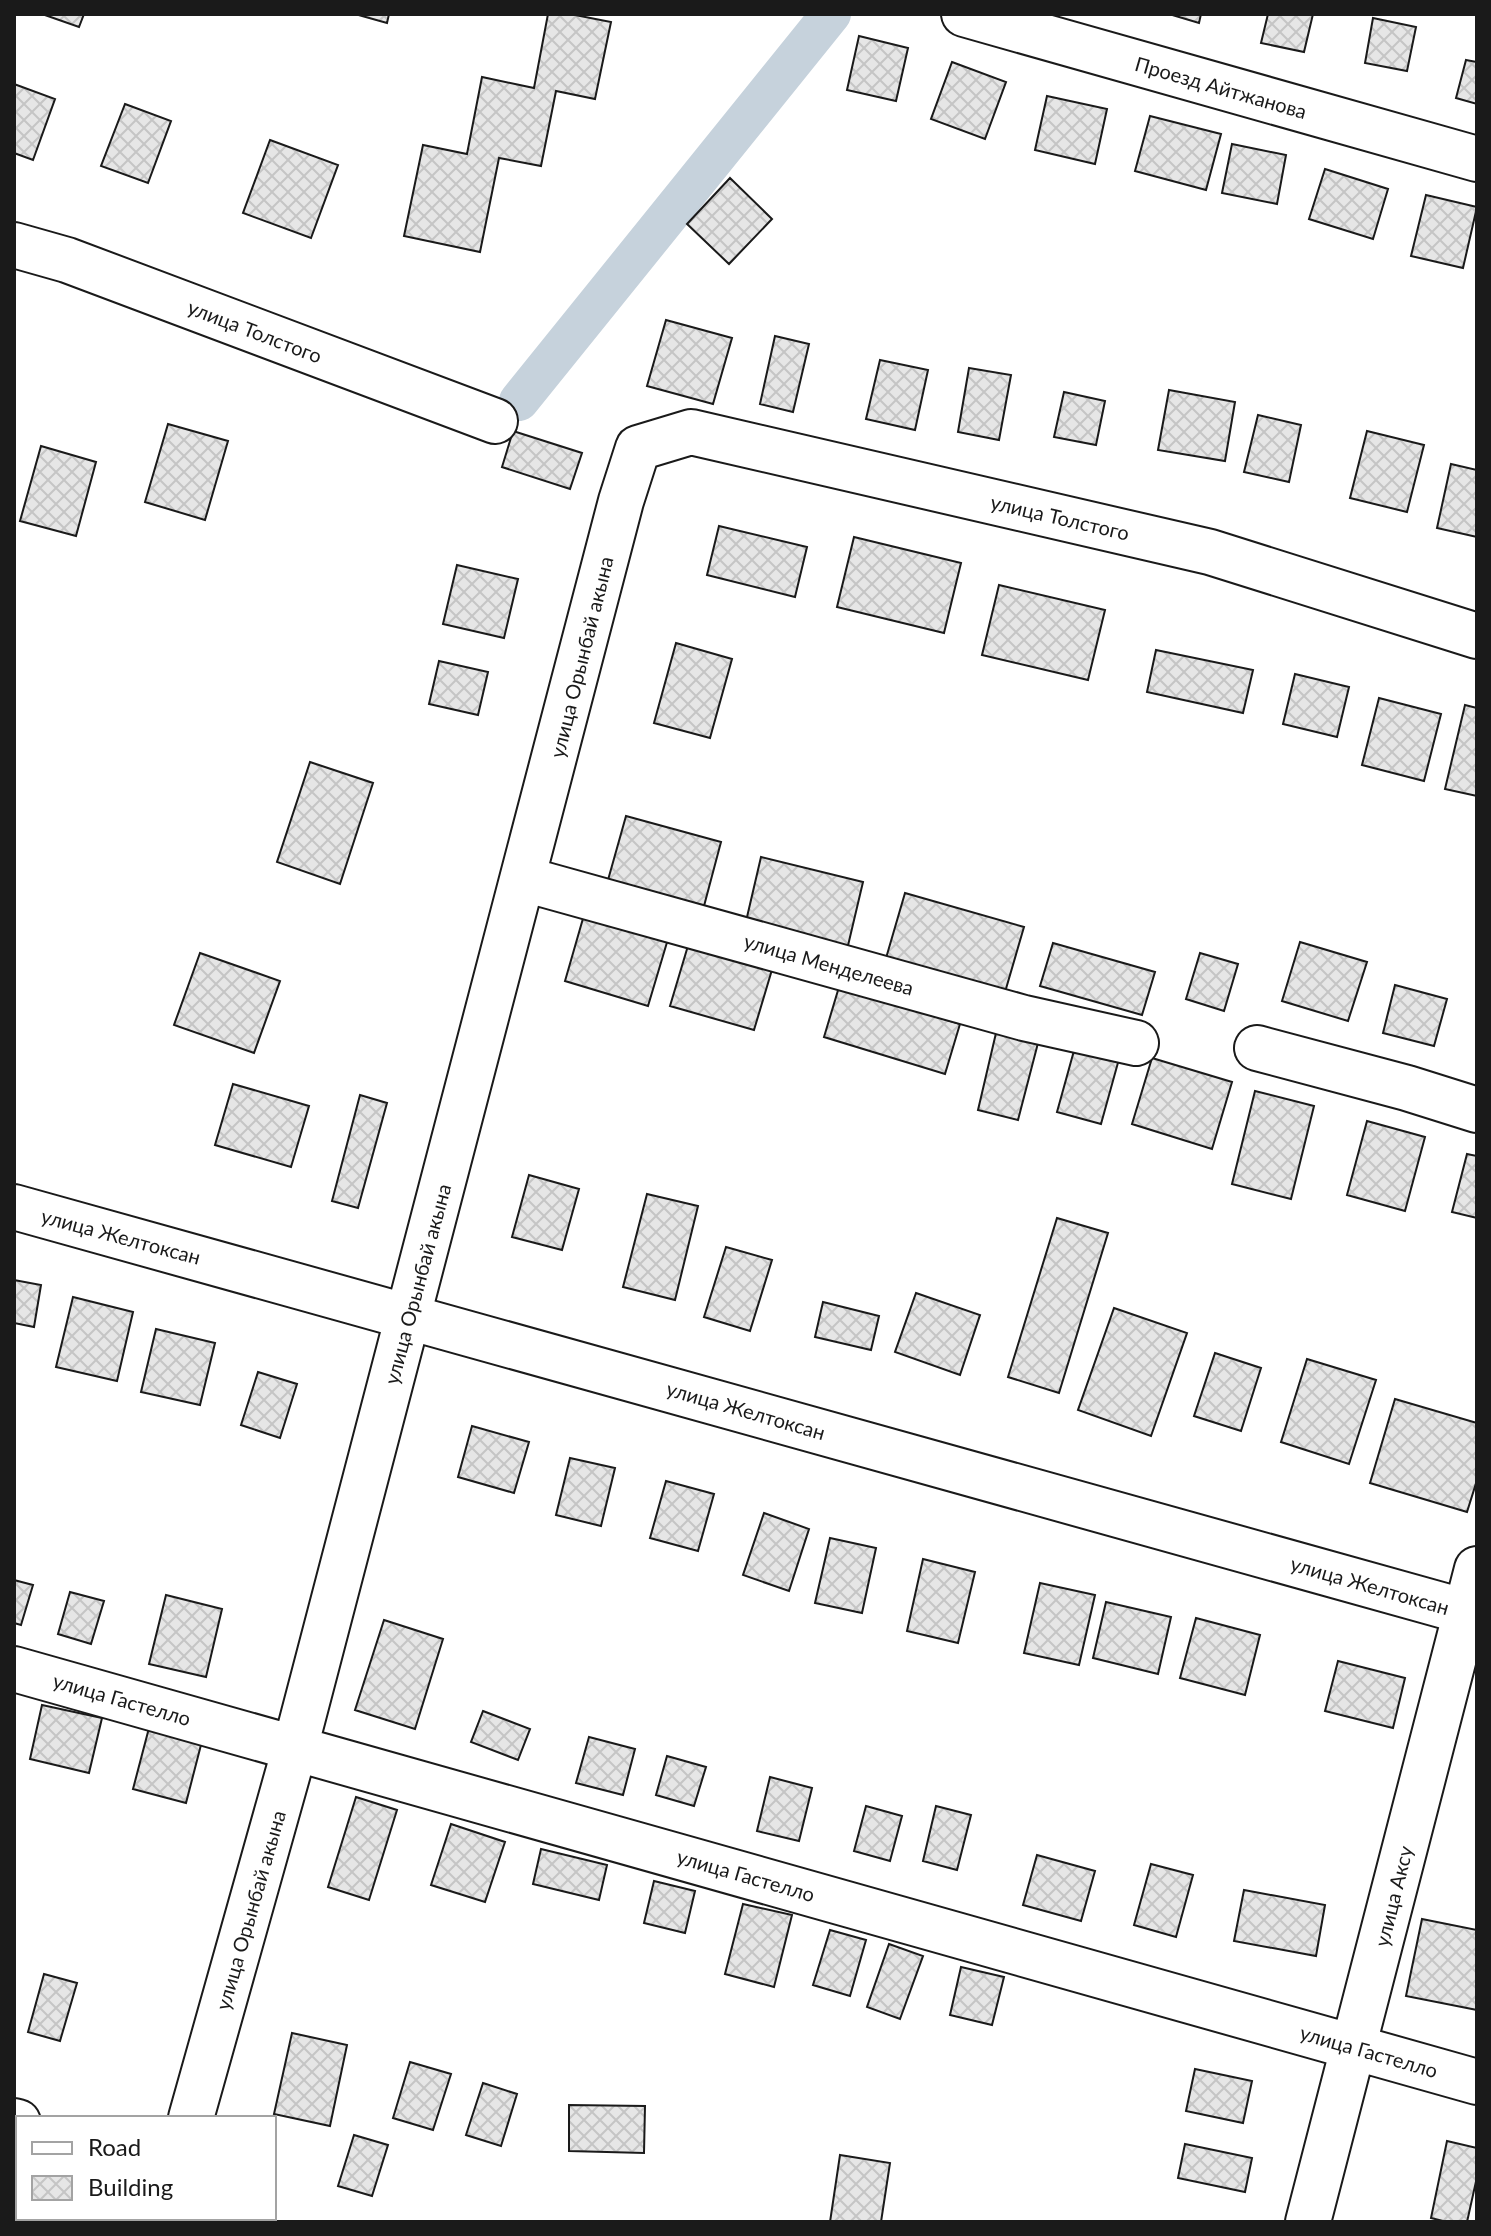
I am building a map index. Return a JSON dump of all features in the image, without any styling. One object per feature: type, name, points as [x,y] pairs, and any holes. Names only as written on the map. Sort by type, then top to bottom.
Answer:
[{"type":"street","name":"Проезд Айтжанова","points":[[964,14],[1477,159]]},
{"type":"street","name":"улица Толстого","points":[[14,245],[82,266],[495,421]]},
{"type":"street","name":"улица Толстого","points":[[638,448],[691,432],[1210,552],[1477,636]]},
{"type":"street","name":"улица Орынбай акына","points":[[192,2116],[295,1748],[621,501],[638,448]]},
{"type":"street","name":"улица Менделеева","points":[[524,879],[1024,1018],[1136,1043]]},
{"type":"street","points":[[1257,1048],[1477,1110]]},
{"type":"street","name":"улица Желтоксан","points":[[14,1207],[1471,1613]]},
{"type":"street","name":"улица Аксу","points":[[1308,2222],[1471,1613],[1477,1569]]},
{"type":"street","name":"улица Гастелло","points":[[14,1669],[1477,2082]]},
{"type":"building","points":[[42,14],[84,14],[79,27]]},
{"type":"building","points":[[355,14],[389,14],[387,23]]},
{"type":"building","points":[[548,14],[570,14],[611,22],[595,99],[556,91],[541,166],[499,158],[480,252],[404,236],[423,145],[467,154],[482,77],[534,88]]},
{"type":"building","points":[[1169,14],[1201,14],[1199,23]]},
{"type":"building","points":[[1268,14],[1313,14],[1304,52],[1261,43]]},
{"type":"building","points":[[1373,18],[1416,27],[1407,71],[1365,63]]},
{"type":"building","points":[[859,36],[908,48],[896,101],[847,90]]},
{"type":"building","points":[[1466,60],[1477,62],[1477,104],[1456,98]]},
{"type":"building","points":[[952,62],[1006,82],[985,139],[931,119]]},
{"type":"building","points":[[14,84],[55,99],[33,160],[14,153]]},
{"type":"building","points":[[1047,96],[1107,109],[1095,164],[1035,150]]},
{"type":"building","points":[[125,104],[171,121],[148,183],[101,166]]},
{"type":"building","points":[[1150,116],[1221,134],[1206,190],[1135,171]]},
{"type":"building","points":[[270,140],[338,165],[311,238],[243,213]]},
{"type":"building","points":[[1232,144],[1286,155],[1277,204],[1222,193]]},
{"type":"building","points":[[1325,169],[1388,189],[1373,239],[1309,219]]},
{"type":"building","points":[[730,178],[772,219],[729,264],[687,224]]},
{"type":"building","points":[[1426,195],[1477,207],[1463,268],[1411,256]]},
{"type":"building","points":[[666,320],[732,338],[713,404],[647,386]]},
{"type":"building","points":[[775,336],[809,344],[793,412],[760,404]]},
{"type":"building","points":[[880,360],[928,370],[915,430],[866,419]]},
{"type":"building","points":[[969,368],[1011,375],[999,440],[958,432]]},
{"type":"building","points":[[1169,390],[1235,402],[1225,461],[1158,450]]},
{"type":"building","points":[[1064,392],[1105,401],[1096,445],[1054,437]]},
{"type":"building","points":[[1258,415],[1301,425],[1289,482],[1244,472]]},
{"type":"building","points":[[168,424],[228,441],[205,520],[145,502]]},
{"type":"building","points":[[513,431],[582,453],[570,489],[502,467]]},
{"type":"building","points":[[1367,431],[1424,445],[1407,512],[1350,498]]},
{"type":"building","points":[[41,446],[96,462],[76,536],[20,521]]},
{"type":"building","points":[[1451,464],[1477,470],[1477,537],[1437,528]]},
{"type":"building","points":[[719,526],[807,547],[795,597],[707,575]]},
{"type":"building","points":[[854,537],[961,563],[944,633],[837,607]]},
{"type":"building","points":[[457,565],[518,579],[504,638],[443,624]]},
{"type":"building","points":[[999,585],[1105,610],[1088,680],[982,655]]},
{"type":"building","points":[[676,643],[732,659],[710,738],[654,723]]},
{"type":"building","points":[[1156,650],[1253,670],[1243,713],[1147,692]]},
{"type":"building","points":[[439,661],[488,672],[478,715],[429,704]]},
{"type":"building","points":[[1295,674],[1349,687],[1337,737],[1283,724]]},
{"type":"building","points":[[1379,698],[1441,714],[1424,781],[1362,765]]},
{"type":"building","points":[[1465,705],[1477,708],[1477,796],[1445,789]]},
{"type":"building","points":[[310,762],[373,783],[340,884],[277,862]]},
{"type":"building","points":[[626,816],[721,842],[704,906],[608,880]]},
{"type":"building","points":[[761,857],[863,882],[846,954],[744,930]]},
{"type":"building","points":[[905,893],[1024,927],[1003,999],[884,965]]},
{"type":"building","points":[[584,915],[668,939],[648,1006],[565,981]]},
{"type":"building","points":[[690,939],[774,963],[754,1030],[670,1006]]},
{"type":"building","points":[[1300,942],[1367,962],[1348,1021],[1282,1001]]},
{"type":"building","points":[[1053,943],[1155,972],[1142,1015],[1040,986]]},
{"type":"building","points":[[200,953],[280,981],[254,1053],[174,1025]]},
{"type":"building","points":[[1200,953],[1238,964],[1224,1011],[1186,999]]},
{"type":"building","points":[[1395,985],[1447,999],[1434,1046],[1383,1033]]},
{"type":"building","points":[[839,987],[960,1024],[945,1074],[824,1037]]},
{"type":"building","points":[[996,1033],[1038,1043],[1018,1120],[978,1110]]},
{"type":"building","points":[[1075,1047],[1119,1059],[1101,1124],[1057,1112]]},
{"type":"building","points":[[1152,1058],[1232,1082],[1212,1149],[1132,1124]]},
{"type":"building","points":[[233,1084],[309,1106],[291,1167],[215,1145]]},
{"type":"building","points":[[1255,1091],[1314,1106],[1291,1199],[1232,1184]]},
{"type":"building","points":[[360,1095],[387,1103],[358,1208],[332,1201]]},
{"type":"building","points":[[1367,1121],[1425,1137],[1405,1211],[1347,1195]]},
{"type":"building","points":[[1467,1154],[1477,1156],[1477,1218],[1452,1212]]},
{"type":"building","points":[[529,1175],[579,1189],[562,1250],[512,1237]]},
{"type":"building","points":[[647,1194],[698,1206],[675,1300],[623,1287]]},
{"type":"building","points":[[1057,1218],[1108,1233],[1059,1393],[1008,1377]]},
{"type":"building","points":[[726,1247],[772,1260],[750,1331],[704,1317]]},
{"type":"building","points":[[14,1280],[41,1285],[34,1327],[14,1323]]},
{"type":"building","points":[[916,1293],[980,1315],[960,1375],[895,1352]]},
{"type":"building","points":[[73,1297],[133,1312],[117,1381],[56,1367]]},
{"type":"building","points":[[823,1302],[879,1316],[871,1350],[815,1337]]},
{"type":"building","points":[[1114,1308],[1187,1333],[1151,1436],[1078,1410]]},
{"type":"building","points":[[156,1329],[215,1343],[200,1405],[141,1392]]},
{"type":"building","points":[[1215,1353],[1261,1368],[1241,1431],[1194,1416]]},
{"type":"building","points":[[1307,1359],[1376,1380],[1349,1464],[1281,1442]]},
{"type":"building","points":[[258,1372],[297,1384],[280,1438],[241,1425]]},
{"type":"building","points":[[1395,1399],[1477,1423],[1477,1480],[1467,1512],[1370,1483]]},
{"type":"building","points":[[472,1426],[529,1442],[514,1493],[458,1477]]},
{"type":"building","points":[[570,1458],[615,1468],[601,1526],[556,1515]]},
{"type":"building","points":[[666,1481],[714,1494],[698,1551],[650,1538]]},
{"type":"building","points":[[764,1513],[809,1529],[789,1591],[743,1575]]},
{"type":"building","points":[[830,1538],[876,1548],[862,1613],[815,1603]]},
{"type":"building","points":[[923,1559],[975,1572],[958,1643],[907,1631]]},
{"type":"building","points":[[14,1580],[33,1585],[21,1625],[14,1623]]},
{"type":"building","points":[[1040,1583],[1095,1595],[1079,1665],[1024,1653]]},
{"type":"building","points":[[70,1592],[104,1601],[91,1644],[58,1634]]},
{"type":"building","points":[[166,1595],[222,1609],[206,1677],[149,1664]]},
{"type":"building","points":[[1106,1602],[1171,1617],[1158,1674],[1093,1658]]},
{"type":"building","points":[[1196,1618],[1260,1635],[1245,1695],[1180,1678]]},
{"type":"building","points":[[384,1620],[443,1639],[415,1729],[355,1710]]},
{"type":"building","points":[[1338,1661],[1405,1678],[1393,1728],[1325,1711]]},
{"type":"building","points":[[42,1705],[102,1718],[89,1773],[30,1759]]},
{"type":"building","points":[[483,1711],[530,1729],[518,1760],[471,1742]]},
{"type":"building","points":[[149,1728],[202,1741],[186,1803],[133,1789]]},
{"type":"building","points":[[589,1737],[635,1749],[623,1795],[576,1783]]},
{"type":"building","points":[[667,1756],[706,1767],[694,1806],[656,1795]]},
{"type":"building","points":[[770,1777],[812,1788],[799,1841],[757,1831]]},
{"type":"building","points":[[356,1797],[397,1810],[369,1900],[328,1887]]},
{"type":"building","points":[[866,1806],[902,1816],[890,1861],[854,1851]]},
{"type":"building","points":[[936,1806],[971,1815],[957,1870],[923,1861]]},
{"type":"building","points":[[451,1824],[505,1842],[485,1902],[431,1885]]},
{"type":"building","points":[[541,1849],[607,1865],[599,1900],[533,1884]]},
{"type":"building","points":[[1037,1855],[1095,1871],[1081,1921],[1023,1905]]},
{"type":"building","points":[[1151,1864],[1193,1875],[1176,1937],[1134,1925]]},
{"type":"building","points":[[654,1881],[695,1891],[685,1933],[644,1923]]},
{"type":"building","points":[[1244,1890],[1325,1905],[1316,1956],[1234,1941]]},
{"type":"building","points":[[743,1904],[792,1915],[774,1987],[725,1974]]},
{"type":"building","points":[[1422,1919],[1477,1930],[1477,2010],[1406,1996]]},
{"type":"building","points":[[830,1930],[866,1940],[850,1996],[813,1985]]},
{"type":"building","points":[[889,1944],[923,1956],[900,2019],[867,2007]]},
{"type":"building","points":[[961,1967],[1004,1977],[992,2025],[950,2015]]},
{"type":"building","points":[[44,1974],[77,1983],[60,2041],[28,2032]]},
{"type":"building","points":[[292,2033],[347,2045],[330,2126],[274,2114]]},
{"type":"building","points":[[410,2062],[451,2074],[433,2130],[393,2118]]},
{"type":"building","points":[[1195,2069],[1252,2081],[1243,2123],[1186,2111]]},
{"type":"building","points":[[483,2083],[517,2094],[501,2146],[466,2135]]},
{"type":"building","points":[[569,2105],[645,2106],[644,2153],[569,2151]]},
{"type":"building","points":[[354,2135],[388,2145],[372,2196],[338,2186]]},
{"type":"building","points":[[1447,2141],[1477,2148],[1477,2177],[1467,2222],[1431,2218]]},
{"type":"building","points":[[1185,2144],[1252,2158],[1245,2192],[1178,2178]]},
{"type":"building","points":[[840,2155],[890,2163],[881,2222],[830,2222]]},
{"type":"waterway","points":[[519,401],[831,14]]}]
